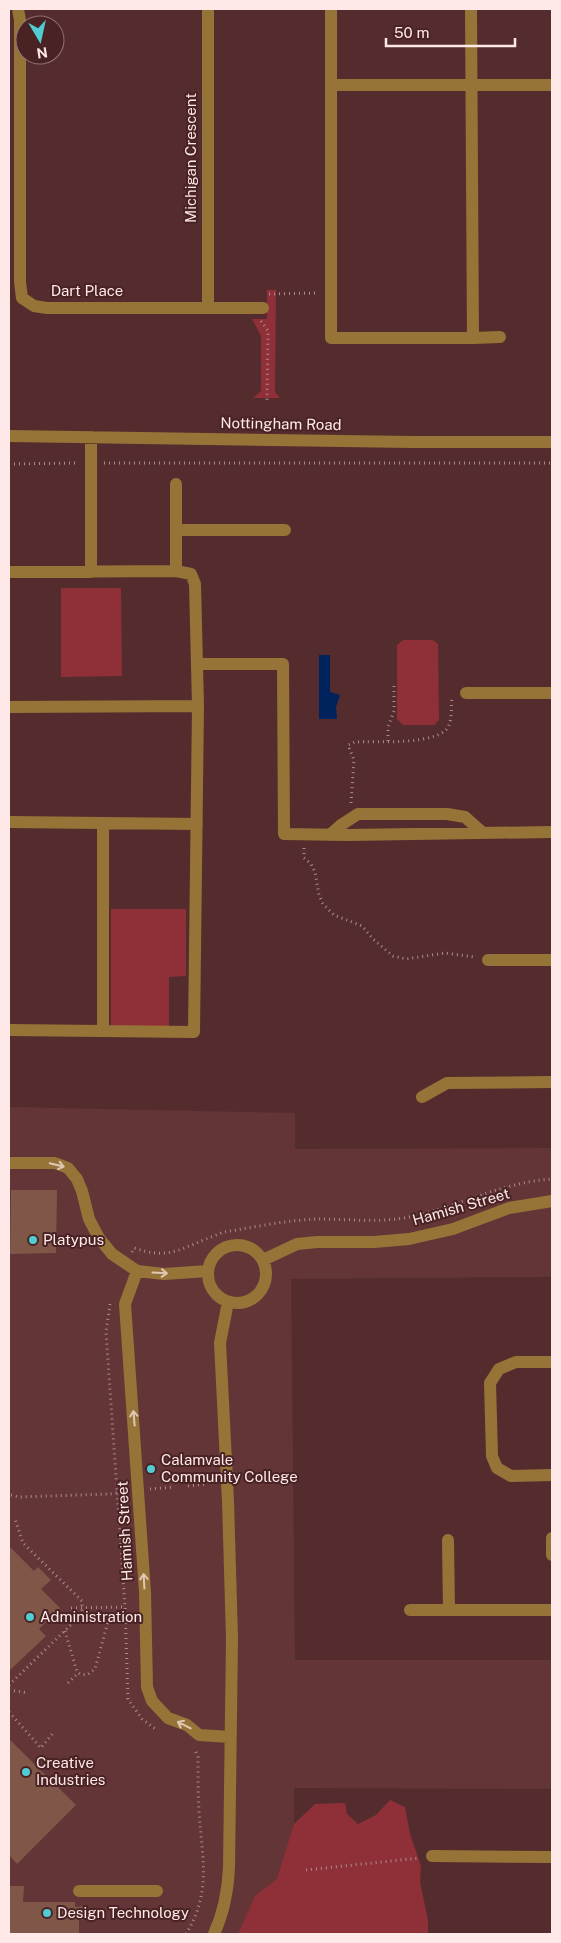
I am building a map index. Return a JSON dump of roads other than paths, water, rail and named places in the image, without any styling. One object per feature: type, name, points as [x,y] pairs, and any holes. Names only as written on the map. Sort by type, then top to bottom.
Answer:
[{"type":"street","name":"Dart Place","points":[[18,9],[20,20],[20,282],[22,298],[34,306],[47,308],[263,308]]},
{"type":"street","name":"Michigan Crescent","points":[[208,9],[208,308]]},
{"type":"street","points":[[331,9],[331,338],[500,337]]},
{"type":"street","points":[[471,9],[473,338]]},
{"type":"street","points":[[331,85],[552,85]]},
{"type":"street","name":"Nottingham Road","points":[[9,436],[552,442]]},
{"type":"street","points":[[91,437],[91,572]]},
{"type":"street","points":[[176,484],[176,571]]},
{"type":"street","points":[[176,530],[285,530]]},
{"type":"street","points":[[9,572],[176,571],[191,574],[195,584],[198,664],[194,1032],[9,1030]]},
{"type":"street","points":[[198,664],[283,664],[284,834],[552,832]]},
{"type":"street","points":[[466,693],[552,693]]},
{"type":"street","points":[[9,707],[198,706]]},
{"type":"street","points":[[330,835],[350,818],[358,814],[447,814],[465,817],[483,834]]},
{"type":"street","points":[[9,822],[197,824]]},
{"type":"street","points":[[103,823],[103,1031]]},
{"type":"street","points":[[488,960],[552,960]]},
{"type":"street","points":[[422,1098],[448,1083],[552,1082]]},
{"type":"street","points":[[9,1163],[55,1164],[68,1168],[77,1179],[89,1219],[98,1238],[112,1254],[137,1271],[164,1274],[208,1270]]},
{"type":"street","name":"Hamish Street","points":[[263,1260],[297,1244],[408,1239],[453,1229],[509,1208],[552,1201]]},
{"type":"street","points":[[241,1245],[258,1253],[263,1260],[266,1270],[266,1280],[263,1289],[248,1301],[228,1302],[215,1293],[211,1287],[208,1270],[216,1254],[223,1249],[241,1245]]},
{"type":"street","name":"Hamish Street","points":[[137,1271],[125,1304],[144,1564],[147,1687],[152,1702],[168,1718],[187,1725],[199,1735],[230,1737]]},
{"type":"street","points":[[214,1934],[224,1911],[228,1889],[232,1638],[220,1343],[228,1302]]},
{"type":"street","points":[[552,1362],[516,1362],[499,1369],[490,1383],[492,1456],[497,1468],[510,1476],[552,1476]]},
{"type":"street","points":[[552,1538],[552,1555]]},
{"type":"street","points":[[448,1540],[449,1610]]},
{"type":"street","points":[[410,1610],[552,1610]]},
{"type":"street","points":[[432,1856],[552,1856]]},
{"type":"street","points":[[79,1891],[157,1891]]},
{"type":"water","points":[[319,655],[330,655],[330,692],[340,695],[336,707],[337,719],[319,719]]},
{"type":"place","name":"Platypus","points":[[33,1240]]},
{"type":"place","name":"Calamvale Community College","points":[[151,1469]]},
{"type":"place","name":"Administration","points":[[30,1617]]},
{"type":"place","name":"Creative Industries","points":[[26,1772]]},
{"type":"place","name":"Design Technology","points":[[47,1913]]}]
